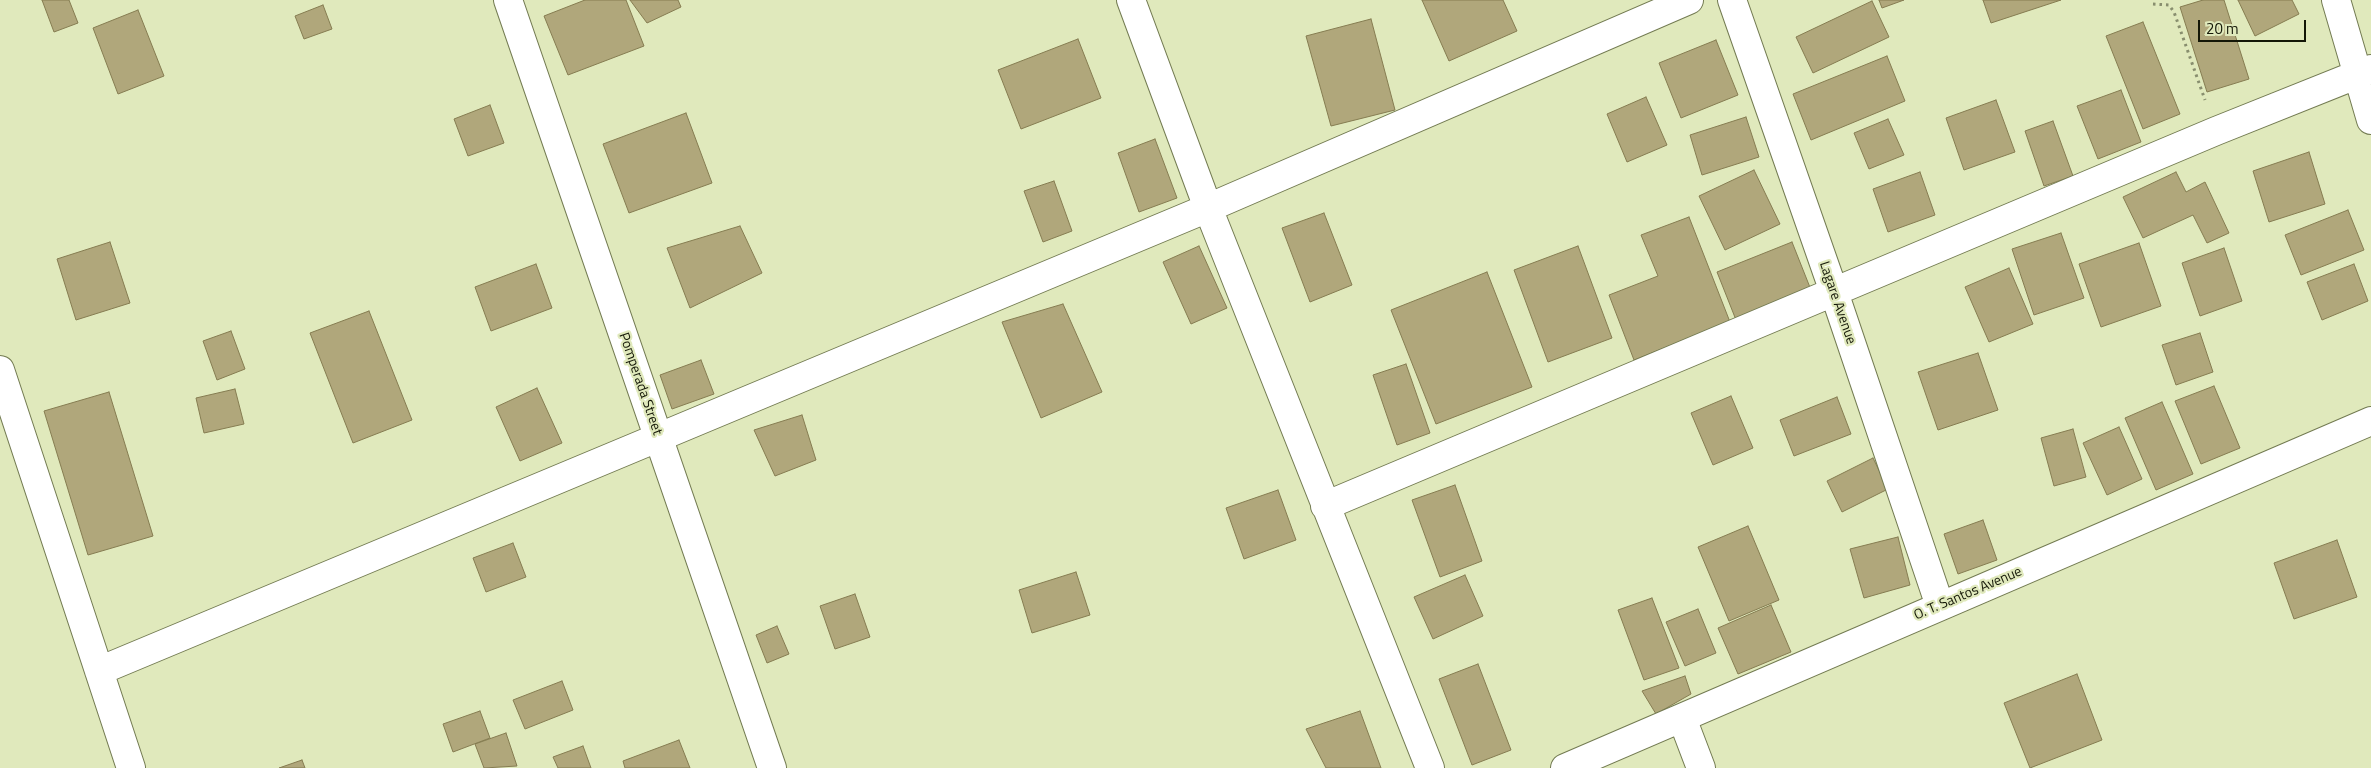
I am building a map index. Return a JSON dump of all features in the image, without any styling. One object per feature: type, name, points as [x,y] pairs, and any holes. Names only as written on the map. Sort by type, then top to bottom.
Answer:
[{"type":"street","name":"Pomperada Street","points":[[508,0],[772,768]]},
{"type":"street","points":[[1131,0],[1208,208],[1430,768]]},
{"type":"street","points":[[99,671],[1208,208],[1690,0]]},
{"type":"street","name":"Lagare Avenue","points":[[1732,0],[1834,292],[1940,606]]},
{"type":"street","points":[[2336,0],[2365,72],[2371,120]]},
{"type":"street","points":[[1325,506],[2216,131],[2365,72]]},
{"type":"street","points":[[0,370],[131,768]]},
{"type":"street","name":"O. T. Santos Avenue","points":[[1565,768],[2371,421]]},
{"type":"street","points":[[1682,718],[1701,768]]},
{"type":"path","points":[[2153,4],[2169,5],[2174,12],[2216,131]]},
{"type":"building","points":[[42,0],[69,0],[78,23],[54,32]]},
{"type":"building","points":[[585,0],[626,0],[644,46],[568,75],[544,16]]},
{"type":"building","points":[[630,0],[678,0],[681,7],[647,23]]},
{"type":"building","points":[[1422,0],[1503,0],[1517,31],[1449,61]]},
{"type":"building","points":[[1879,0],[1904,0],[1882,8]]},
{"type":"building","points":[[1983,0],[2061,0],[1991,23]]},
{"type":"building","points":[[2203,0],[2224,0],[2249,79],[2207,92],[2180,7]]},
{"type":"building","points":[[2238,0],[2292,0],[2299,14],[2255,36]]},
{"type":"building","points":[[1872,1],[1889,37],[1813,73],[1796,37]]},
{"type":"building","points":[[323,5],[332,29],[304,39],[295,16]]},
{"type":"building","points":[[138,10],[164,76],[118,94],[93,28]]},
{"type":"building","points":[[1371,19],[1395,110],[1331,126],[1306,36]]},
{"type":"building","points":[[2143,22],[2180,114],[2143,129],[2106,36]]},
{"type":"building","points":[[1078,39],[1101,98],[1021,129],[998,70]]},
{"type":"building","points":[[1716,40],[1738,95],[1681,118],[1659,63]]},
{"type":"building","points":[[1887,56],[1905,101],[1811,140],[1793,94]]},
{"type":"building","points":[[2121,90],[2141,142],[2098,159],[2077,106]]},
{"type":"building","points":[[1646,97],[1667,145],[1627,162],[1607,114]]},
{"type":"building","points":[[1996,100],[2015,152],[1964,170],[1946,118]]},
{"type":"building","points":[[490,105],[504,143],[468,156],[454,119]]},
{"type":"building","points":[[686,113],[712,183],[629,213],[603,144]]},
{"type":"building","points":[[1746,117],[1759,157],[1702,175],[1690,135]]},
{"type":"building","points":[[1888,119],[1904,155],[1869,169],[1854,133]]},
{"type":"building","points":[[2053,121],[2073,176],[2044,186],[2025,131]]},
{"type":"building","points":[[1155,139],[1177,198],[1139,212],[1118,153]]},
{"type":"building","points":[[2309,152],[2325,204],[2269,222],[2253,171]]},
{"type":"building","points":[[1754,170],[1780,224],[1725,250],[1699,196]]},
{"type":"building","points":[[1920,172],[1935,215],[1888,232],[1873,189]]},
{"type":"building","points":[[2176,172],[2186,192],[2205,182],[2229,233],[2207,243],[2193,215],[2143,238],[2123,197]]},
{"type":"building","points":[[1054,181],[1072,231],[1043,242],[1024,191]]},
{"type":"building","points":[[2348,210],[2364,250],[2301,275],[2285,235]]},
{"type":"building","points":[[1324,213],[1352,285],[1310,302],[1282,228]]},
{"type":"building","points":[[1689,217],[1730,322],[1634,360],[1609,295],[1658,276],[1641,235]]},
{"type":"building","points":[[740,226],[762,273],[690,308],[667,248]]},
{"type":"building","points":[[2061,233],[2084,298],[2034,315],[2012,249]]},
{"type":"building","points":[[110,242],[130,303],[76,320],[57,259]]},
{"type":"building","points":[[1792,242],[1813,295],[1738,325],[1717,272]]},
{"type":"building","points":[[2139,243],[2161,306],[2101,327],[2079,264]]},
{"type":"building","points":[[1199,246],[1227,308],[1191,324],[1163,262]]},
{"type":"building","points":[[1578,246],[1612,338],[1548,362],[1514,270]]},
{"type":"building","points":[[2224,248],[2242,301],[2200,316],[2182,263]]},
{"type":"building","points":[[536,264],[552,308],[491,331],[475,287]]},
{"type":"building","points":[[2354,264],[2368,301],[2322,320],[2307,282]]},
{"type":"building","points":[[2009,268],[2033,324],[1989,342],[1965,287]]},
{"type":"building","points":[[1487,272],[1532,387],[1436,424],[1391,310]]},
{"type":"building","points":[[1063,304],[1102,392],[1041,418],[1002,322]]},
{"type":"building","points":[[369,311],[412,420],[353,443],[310,333]]},
{"type":"building","points":[[231,331],[245,369],[217,380],[203,341]]},
{"type":"building","points":[[2200,333],[2213,372],[2176,385],[2162,345]]},
{"type":"building","points":[[1978,353],[1998,410],[1938,430],[1918,372]]},
{"type":"building","points":[[701,360],[714,394],[672,409],[660,375]]},
{"type":"building","points":[[1406,364],[1430,433],[1397,445],[1373,375]]},
{"type":"building","points":[[2214,386],[2240,448],[2201,464],[2175,401]]},
{"type":"building","points":[[537,388],[562,443],[520,461],[496,407]]},
{"type":"building","points":[[235,389],[244,424],[204,433],[196,398]]},
{"type":"building","points":[[109,392],[153,536],[88,555],[44,411]]},
{"type":"building","points":[[1731,396],[1753,448],[1713,465],[1691,413]]},
{"type":"building","points":[[1837,397],[1851,434],[1794,456],[1780,420]]},
{"type":"building","points":[[2162,402],[2193,474],[2156,490],[2125,418]]},
{"type":"building","points":[[802,415],[816,460],[775,476],[754,430]]},
{"type":"building","points":[[2119,427],[2142,479],[2107,495],[2083,443]]},
{"type":"building","points":[[2073,429],[2086,477],[2054,486],[2041,438]]},
{"type":"building","points":[[1873,458],[1888,489],[1842,512],[1827,481]]},
{"type":"building","points":[[1455,485],[1482,561],[1440,577],[1412,500]]},
{"type":"building","points":[[1278,490],[1296,540],[1244,559],[1226,508]]},
{"type":"building","points":[[1983,520],[1997,560],[1958,574],[1944,534]]},
{"type":"building","points":[[1748,526],[1779,600],[1729,621],[1698,547]]},
{"type":"building","points":[[1898,537],[1910,585],[1864,598],[1850,549]]},
{"type":"building","points":[[2337,540],[2357,597],[2294,619],[2274,563]]},
{"type":"building","points":[[513,543],[526,577],[486,592],[473,558]]},
{"type":"building","points":[[1076,572],[1090,615],[1032,633],[1019,590]]},
{"type":"building","points":[[1465,575],[1483,616],[1433,639],[1414,597]]},
{"type":"building","points":[[855,594],[870,637],[835,649],[820,606]]},
{"type":"building","points":[[1652,598],[1679,668],[1644,680],[1618,610]]},
{"type":"building","points":[[1771,605],[1791,652],[1738,674],[1718,628]]},
{"type":"building","points":[[1698,609],[1716,653],[1685,666],[1666,622]]},
{"type":"building","points":[[777,626],[789,654],[767,663],[756,635]]},
{"type":"building","points":[[1478,664],[1511,750],[1472,765],[1439,679]]},
{"type":"building","points":[[2077,674],[2102,740],[2030,768],[2004,703]]},
{"type":"building","points":[[1685,676],[1691,694],[1656,714],[1642,691]]},
{"type":"building","points":[[562,681],[573,710],[525,729],[513,700]]},
{"type":"building","points":[[480,711],[490,738],[453,752],[443,724]]},
{"type":"building","points":[[1360,711],[1381,768],[1326,768],[1306,729]]},
{"type":"building","points":[[506,733],[517,766],[484,768],[475,744]]},
{"type":"building","points":[[679,740],[690,768],[625,768],[623,761]]},
{"type":"building","points":[[583,746],[591,768],[558,768],[553,757]]},
{"type":"building","points":[[302,760],[305,768],[279,768]]}]
